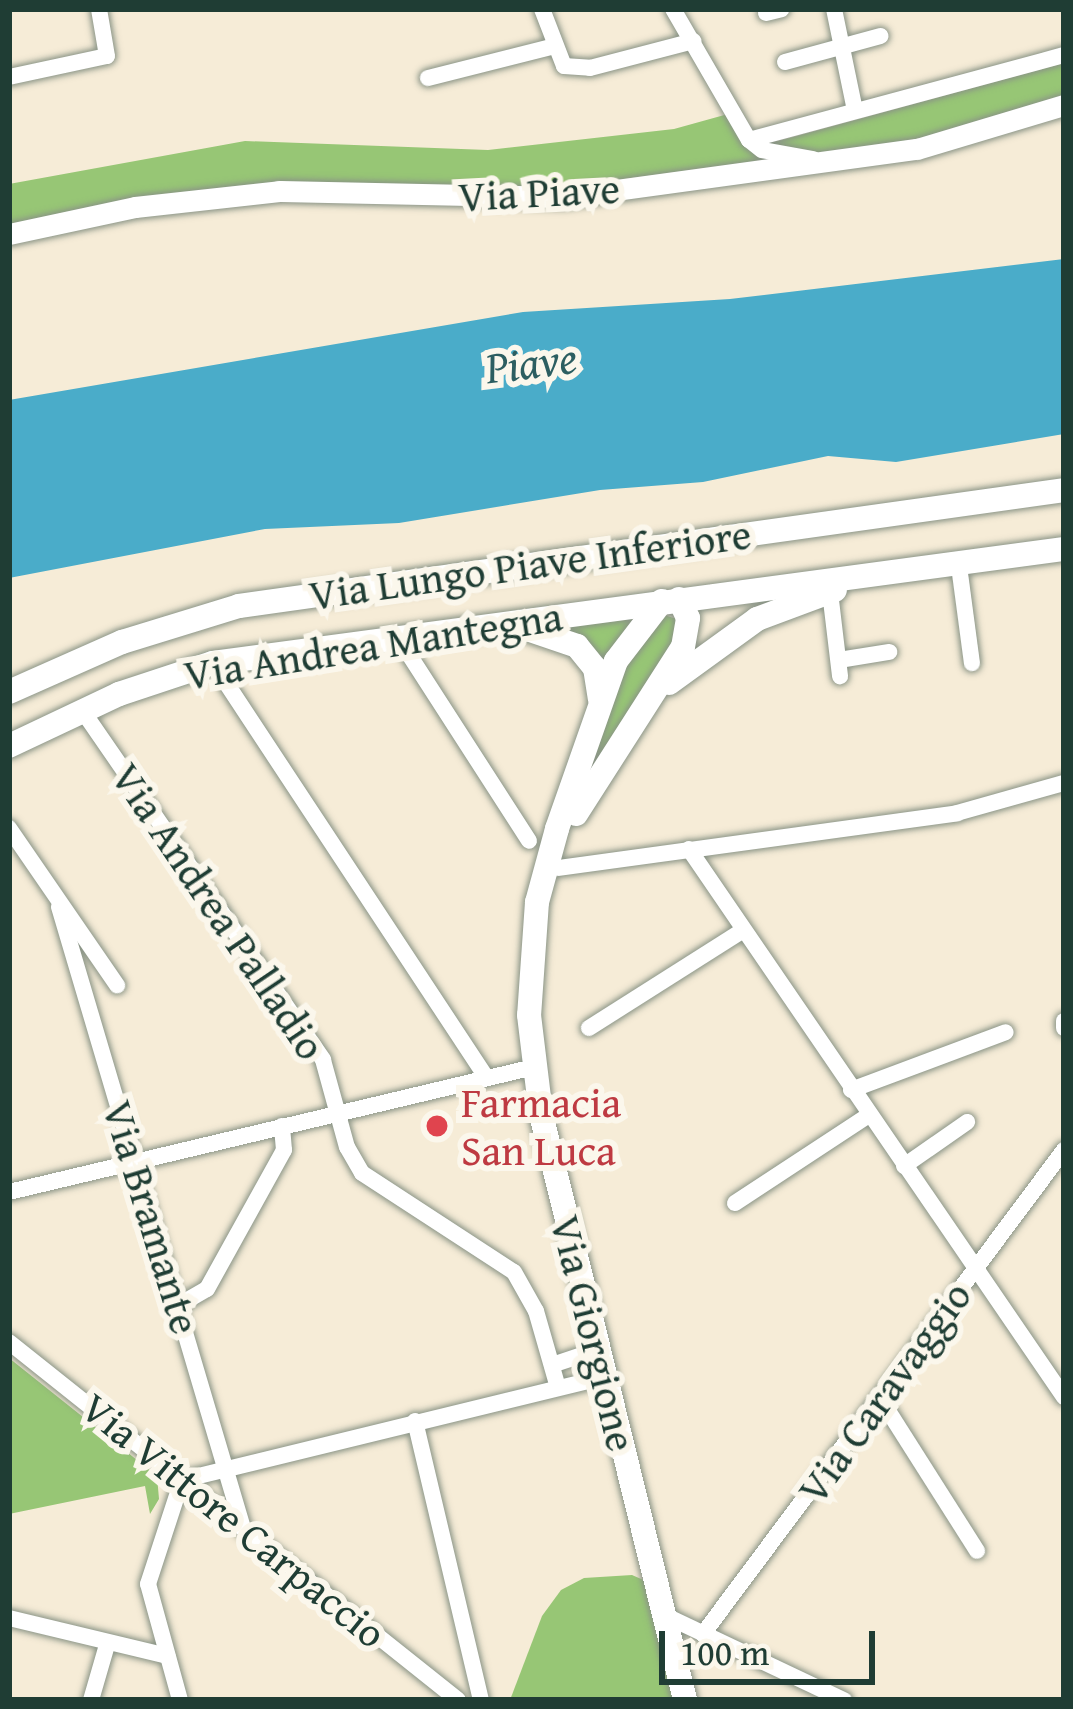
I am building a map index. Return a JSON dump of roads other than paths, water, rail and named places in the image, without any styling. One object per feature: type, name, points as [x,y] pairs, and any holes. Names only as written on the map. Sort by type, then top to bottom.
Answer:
[{"type":"main road","name":"Via Lungo Piave Inferiore","points":[[9,692],[122,642],[239,607],[1064,490]]},
{"type":"main road","name":"Via Giorgione","points":[[686,1700],[597,1349],[534,1067],[529,962],[545,867],[600,704],[631,634],[671,600],[1064,549]]},
{"type":"main road","name":"Via Giorgione","points":[[630,724],[722,639],[830,592],[883,575]]},
{"type":"main road","name":"Via Giorgione","points":[[529,962],[580,801],[683,646],[688,618],[671,600]]},
{"type":"main road","name":"Via Andrea Mantegna","points":[[9,746],[82,710],[213,664],[671,600]]},
{"type":"main road","points":[[495,626],[568,638],[596,668],[600,704]]},
{"type":"street","points":[[9,77],[107,56],[99,9]]},
{"type":"street","points":[[542,9],[550,47],[564,67],[577,69],[694,41]]},
{"type":"street","points":[[674,9],[748,140],[763,150],[832,162]]},
{"type":"street","points":[[834,9],[838,48],[855,110]]},
{"type":"street","points":[[784,62],[881,36]]},
{"type":"street","points":[[428,78],[550,47]]},
{"type":"street","points":[[748,140],[855,110],[938,94],[1064,55]]},
{"type":"street","name":"Via Piave","points":[[9,234],[135,207],[279,191],[566,196],[832,162],[962,139],[1064,105]]},
{"type":"street","points":[[959,566],[972,663]]},
{"type":"street","points":[[830,592],[839,668],[890,652]]},
{"type":"street","points":[[400,639],[530,841]]},
{"type":"street","points":[[213,664],[485,1076]]},
{"type":"street","name":"Via Andrea Palladio","points":[[82,710],[323,1060],[362,1173],[514,1272],[555,1374]]},
{"type":"street","points":[[558,868],[957,813],[1064,783]]},
{"type":"street","points":[[9,828],[58,907],[117,985]]},
{"type":"street","points":[[689,849],[1064,1397]]},
{"type":"street","name":"Via Bramante","points":[[58,907],[243,1528]]},
{"type":"street","points":[[589,1028],[742,931]]},
{"type":"street","points":[[851,1090],[1006,1032]]},
{"type":"street","points":[[9,1192],[534,1067]]},
{"type":"street","points":[[735,1203],[868,1115]]},
{"type":"street","points":[[904,1166],[967,1122]]},
{"type":"street","points":[[179,1305],[207,1289],[284,1150],[282,1126]]},
{"type":"street","name":"Via Caravaggio","points":[[704,1634],[1064,1150]]},
{"type":"street","name":"Via Vittore Carpaccio","points":[[9,1342],[458,1700]]},
{"type":"street","points":[[180,1700],[148,1583],[182,1480],[415,1421],[555,1374],[597,1349]]},
{"type":"street","points":[[555,1374],[605,1377]]},
{"type":"street","points":[[880,1398],[977,1551]]},
{"type":"street","points":[[415,1421],[481,1700]]},
{"type":"street","points":[[666,1616],[844,1700]]},
{"type":"street","points":[[9,1618],[166,1656]]},
{"type":"street","points":[[91,1700],[107,1645]]},
{"type":"water","name":"Piave","points":[[1064,259],[1064,434],[896,462],[828,456],[703,482],[600,490],[399,523],[265,529],[9,578],[9,400],[523,312],[730,299]]},
{"type":"place","name":"Farmacia San Luca","points":[[437,1126]]}]
